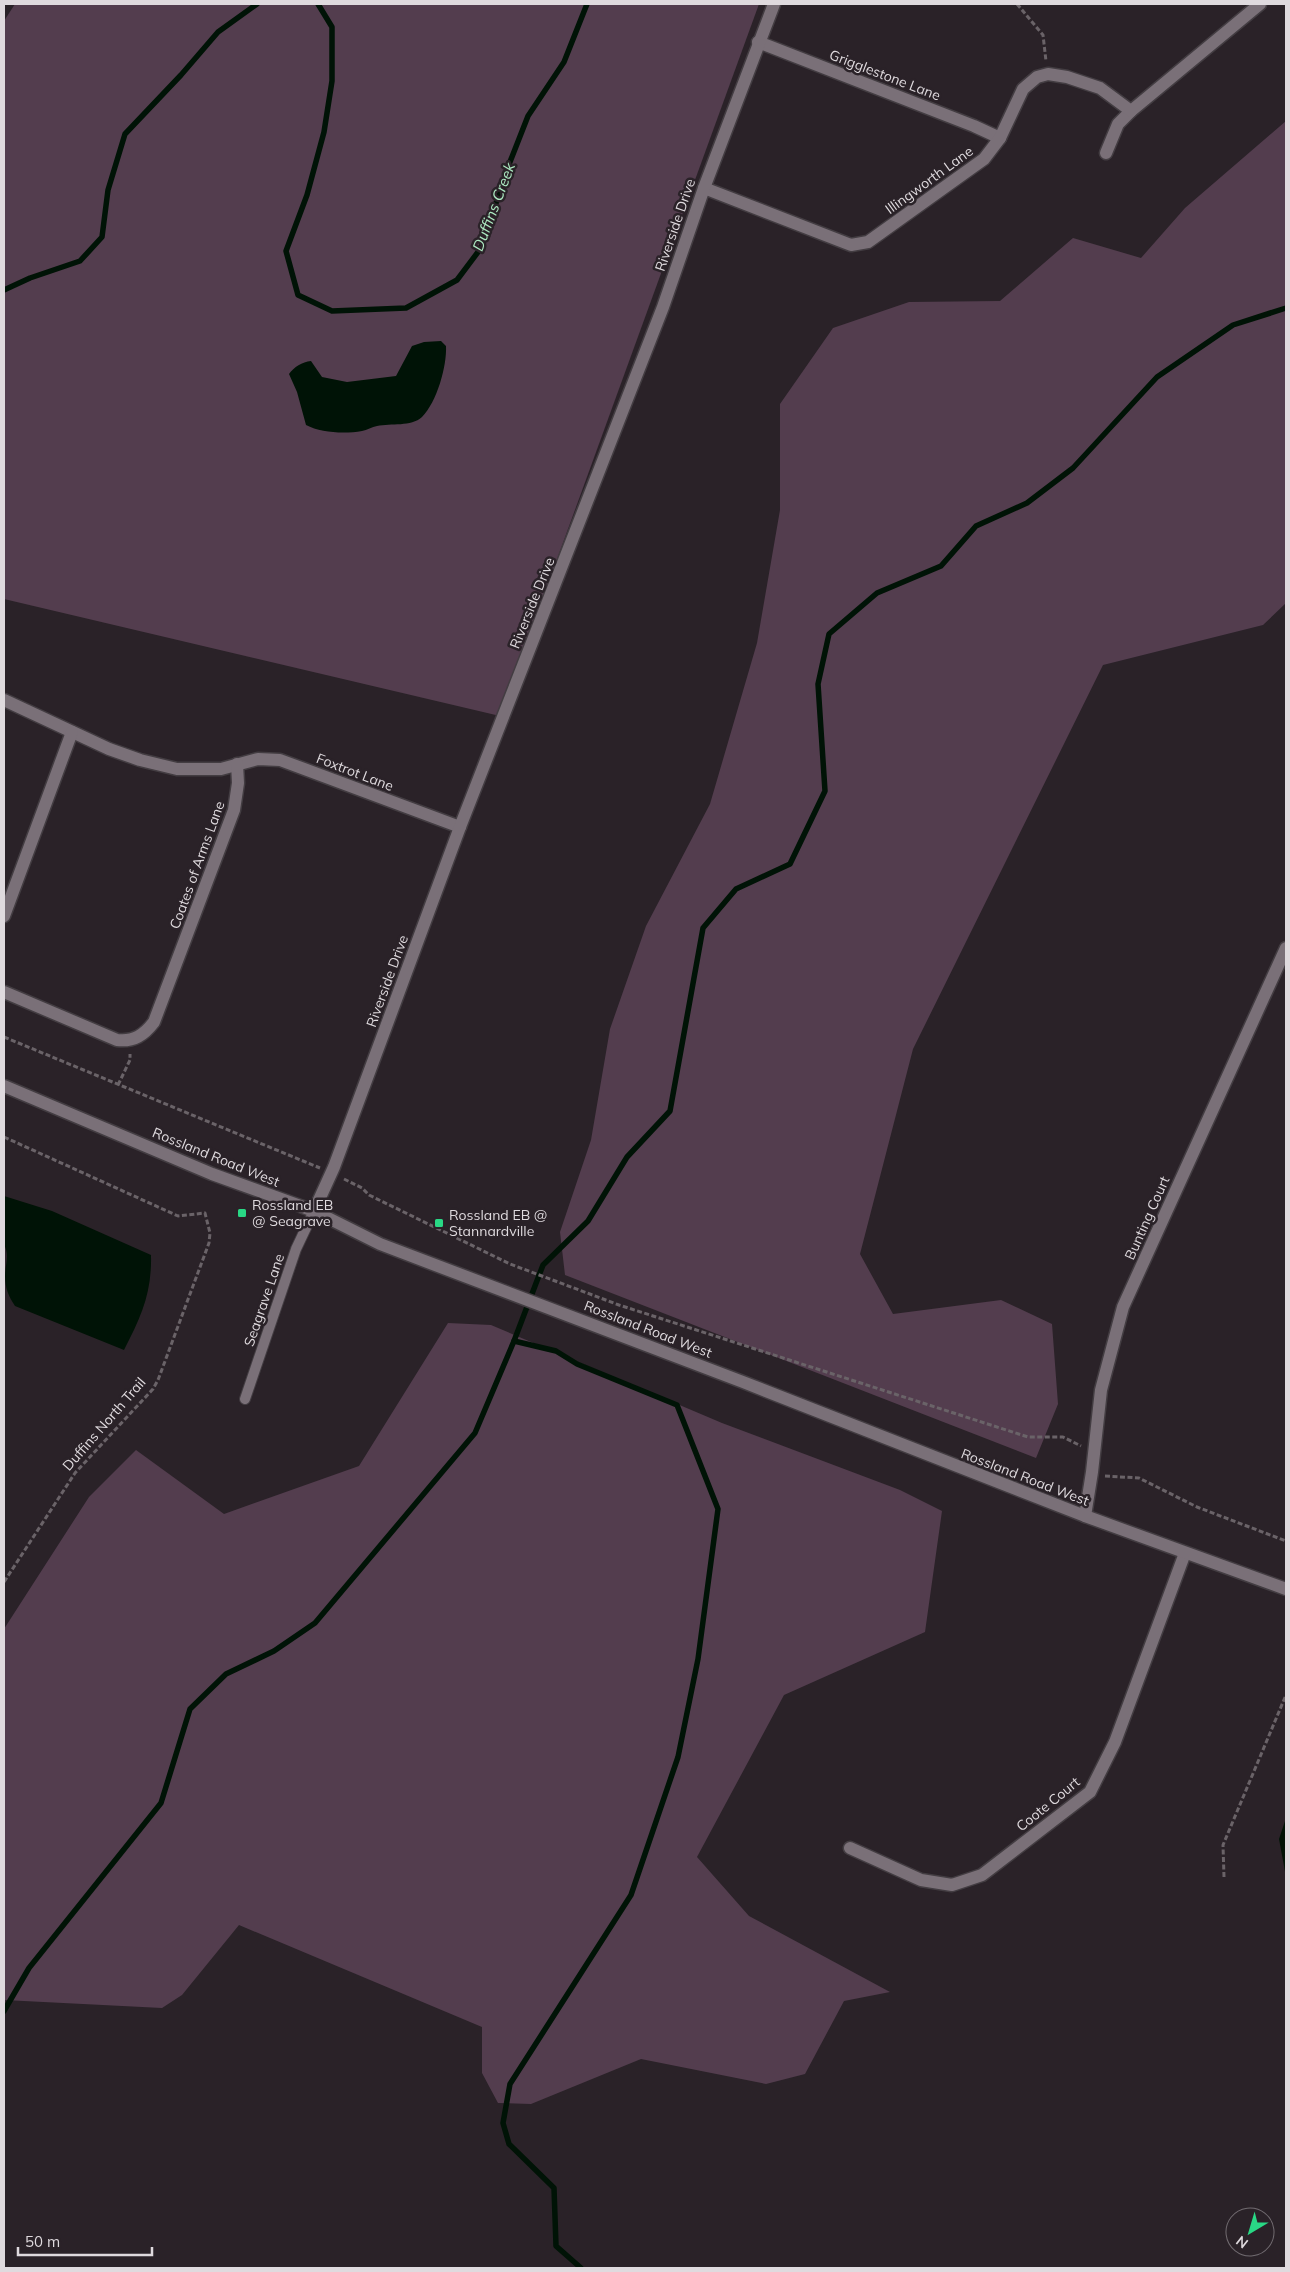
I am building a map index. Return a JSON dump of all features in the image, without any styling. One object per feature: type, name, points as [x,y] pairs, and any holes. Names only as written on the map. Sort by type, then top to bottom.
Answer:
[{"type":"street","name":"Riverside Drive","points":[[314,1211],[331,1172],[460,827],[659,316],[704,188],[774,4]]},
{"type":"street","points":[[1106,153],[1118,124],[1260,4]]},
{"type":"street","name":"Grigglestone Lane","points":[[758,42],[974,126],[1000,138]]},
{"type":"street","points":[[1048,74],[1068,77],[1100,88],[1131,112]]},
{"type":"street","name":"Illingworth Lane","points":[[704,188],[851,245],[868,242],[984,159],[1000,138],[1023,89],[1037,77],[1048,74]]},
{"type":"street","points":[[4,700],[72,732],[140,760],[177,769],[221,769],[238,764]]},
{"type":"street","points":[[4,916],[72,732]]},
{"type":"street","name":"Foxtrot Lane","points":[[238,764],[258,759],[280,760],[460,827]]},
{"type":"street","name":"Coates of Arms Lane","points":[[128,1040],[137,1038],[154,1022],[234,810],[238,783],[238,764]]},
{"type":"street","name":"Bunting Court","points":[[1085,1516],[1102,1390],[1123,1307],[1286,948]]},
{"type":"street","points":[[4,992],[117,1040],[128,1040]]},
{"type":"street","name":"Rossland Road West","points":[[4,1086],[212,1174],[314,1211],[380,1244],[510,1292],[1085,1516],[1286,1589]]},
{"type":"street","name":"Coote Court","points":[[850,1848],[921,1880],[952,1885],[982,1875],[1090,1792],[1115,1742],[1185,1553]]},
{"type":"lane","name":"Seagrave Lane","points":[[245,1399],[296,1249],[314,1211]]},
{"type":"path","points":[[1017,4],[1043,34],[1048,74]]},
{"type":"path","points":[[4,1037],[331,1172],[362,1188],[369,1195],[510,1264],[619,1305],[1028,1437],[1064,1436],[1081,1446],[1080,1453]]},
{"type":"path","points":[[118,1085],[130,1060],[128,1040]]},
{"type":"path","name":"Duffins North Trail","points":[[4,1137],[178,1216],[205,1213],[210,1232],[209,1243],[153,1389],[74,1473],[4,1582]]},
{"type":"path","points":[[1092,1472],[1107,1477],[1139,1478],[1197,1507],[1286,1542]]},
{"type":"path","points":[[1224,1877],[1224,1845],[1286,1695]]},
{"type":"shaded area","points":[[15,4],[759,4],[500,716],[4,599],[4,21]]},
{"type":"shaded area","points":[[1286,121],[1286,603],[1263,625],[1103,665],[913,1049],[860,1254],[893,1314],[1001,1300],[1052,1324],[1058,1404],[1036,1458],[565,1275],[560,1232],[591,1140],[610,1029],[646,926],[710,804],[757,643],[780,510],[780,404],[833,328],[909,302],[1000,301],[1073,238],[1141,258],[1185,208]]},
{"type":"shaded area","points":[[441,341],[446,346],[443,373],[432,402],[422,417],[412,422],[348,432],[326,431],[306,425],[297,392],[289,374],[298,365],[311,361],[322,377],[347,382],[396,376],[412,346],[424,342]]},
{"type":"shaded area","points":[[4,1196],[52,1211],[151,1255],[150,1281],[144,1304],[136,1327],[124,1350],[15,1306],[8,1292],[5,1280],[7,1256],[4,1245]]},
{"type":"shaded area","points":[[448,1323],[491,1325],[722,1423],[900,1490],[942,1511],[925,1632],[784,1695],[697,1857],[749,1916],[890,1992],[844,2001],[805,2074],[766,2084],[641,2059],[531,2104],[498,2103],[482,2073],[482,2027],[239,1925],[182,1995],[162,2008],[4,2000],[4,1629],[89,1497],[136,1450],[224,1514],[359,1466]]},
{"type":"shaded area","points":[[1286,1818],[1286,1877],[1279,1839]]},
{"type":"waterway","name":"Duffins Creek","points":[[4,290],[30,278],[80,261],[102,237],[108,190],[125,134],[181,75],[218,32],[257,4]]},
{"type":"waterway","name":"Duffins Creek","points":[[318,4],[332,27],[332,81],[324,132],[307,195],[286,251],[298,295],[332,311],[406,308],[457,280],[481,248],[508,167],[528,116],[564,62],[587,4]]},
{"type":"waterway","points":[[4,2011],[29,1968],[161,1803],[190,1709],[226,1674],[274,1651],[315,1623],[475,1433],[514,1341],[543,1265],[588,1221],[627,1157],[670,1111],[703,928],[736,889],[790,864],[825,791],[818,684],[829,634],[877,593],[941,566],[976,526],[1027,503],[1073,468],[1157,377],[1233,325],[1286,308]]},
{"type":"waterway","points":[[514,1341],[556,1351],[577,1364],[677,1405],[718,1509],[698,1659],[678,1757],[631,1895],[510,2084],[503,2123],[509,2144],[554,2188],[556,2246],[581,2268]]},
{"type":"place","name":"Rossland EB @ Seagrave","points":[[242,1213]]},
{"type":"place","name":"Rossland EB @ Stannardville","points":[[439,1223]]}]
